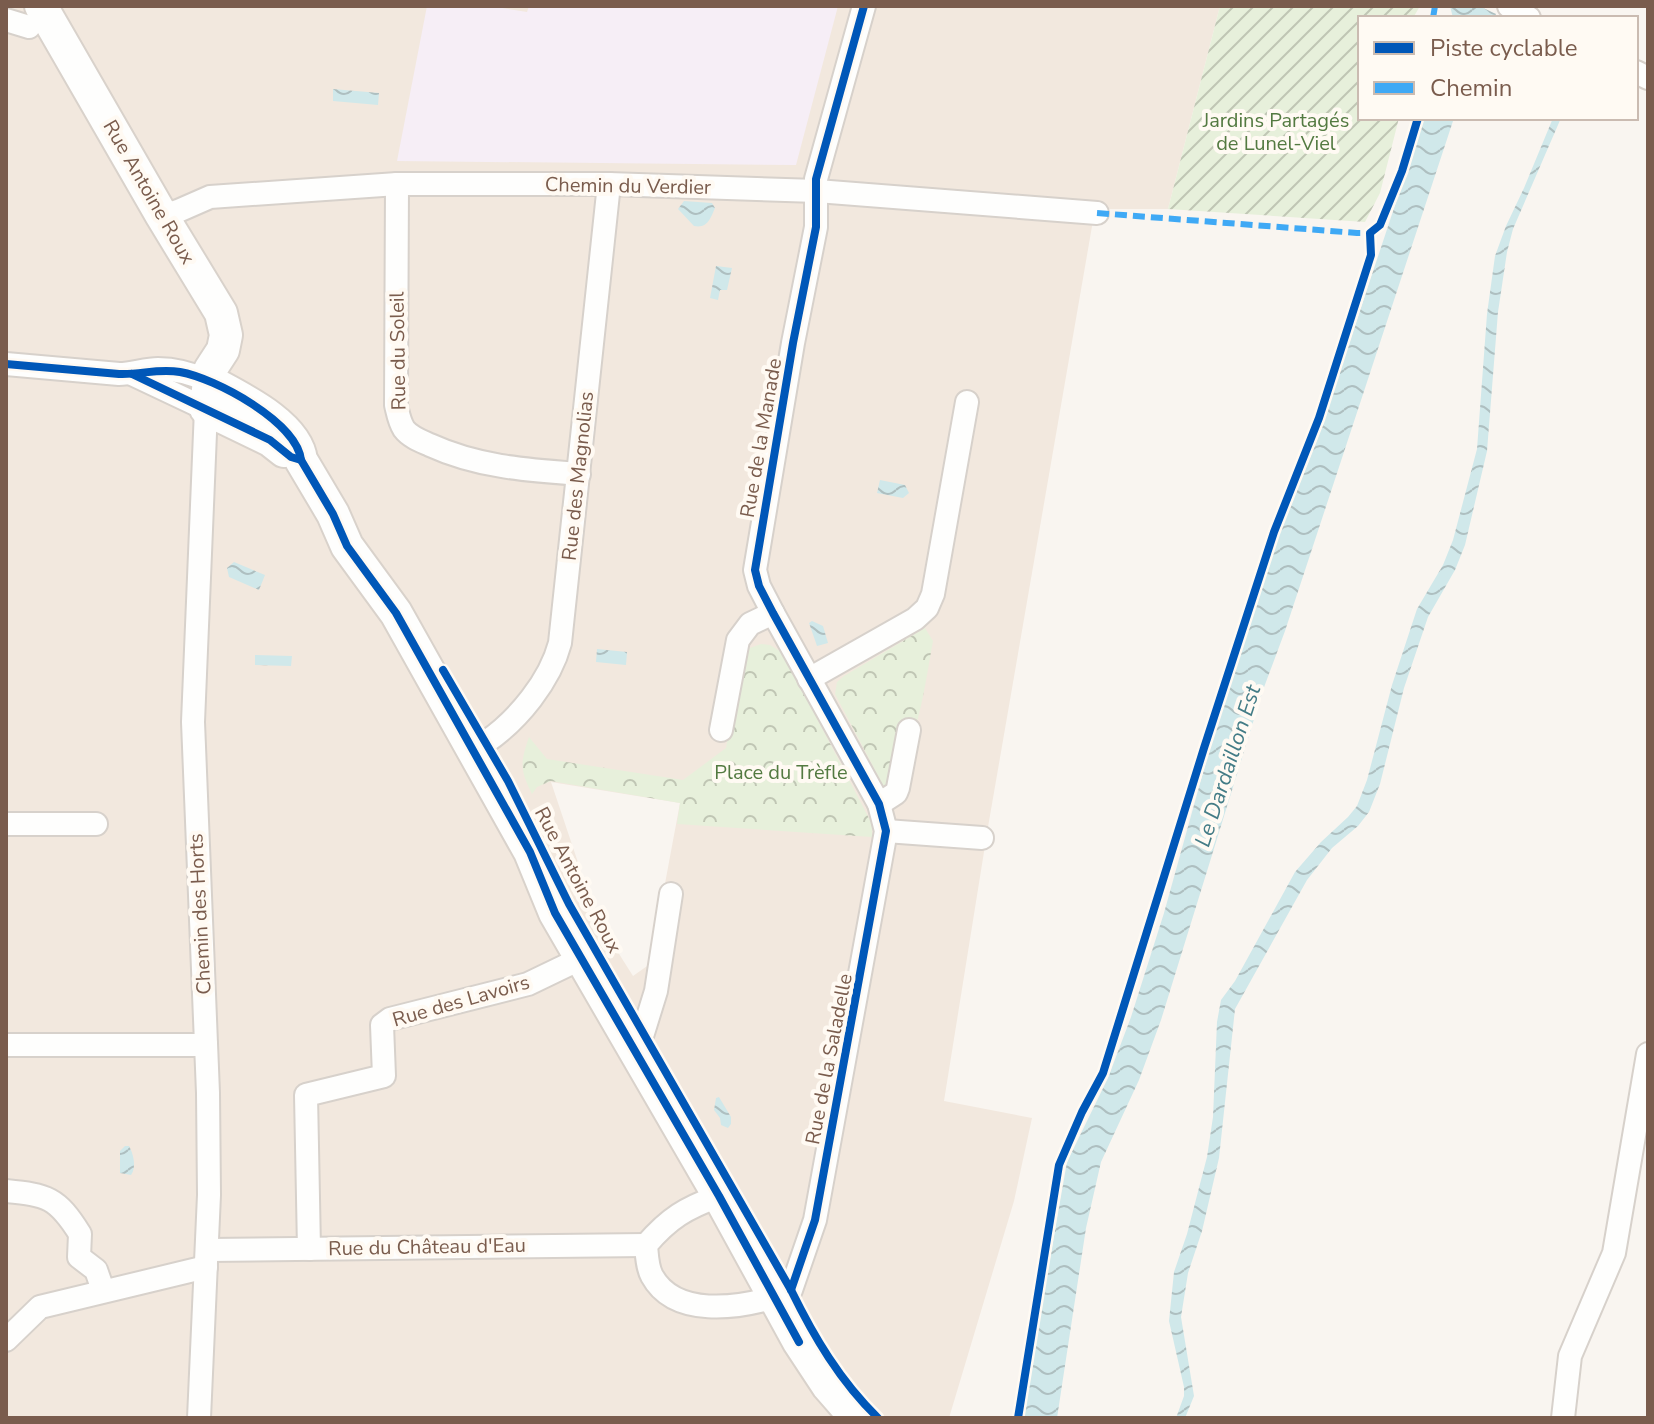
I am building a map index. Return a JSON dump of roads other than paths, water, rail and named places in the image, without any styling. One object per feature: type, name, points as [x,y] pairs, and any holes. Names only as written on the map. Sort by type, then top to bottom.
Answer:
[{"type":"street","name":"Rue de la Manade","points":[[864,6],[816,179],[816,227],[755,570],[759,586],[773,613],[879,804],[886,831]]},
{"type":"street","points":[[6,20],[35,17]]},
{"type":"street","name":"Rue Antoine Roux","points":[[35,17],[221,313],[226,335],[223,350],[210,370],[208,395],[291,457],[301,460],[333,514],[347,546],[396,613],[542,845],[636,1037],[783,1293],[841,1376],[878,1418]]},
{"type":"street","name":"Chemin du Verdier","points":[[162,216],[210,197],[397,184],[609,184],[817,191],[1097,213]]},
{"type":"street","name":"Rue du Soleil","points":[[397,184],[396,405],[405,431],[449,454],[481,464],[579,474]]},
{"type":"street","name":"Rue des Magnolias","points":[[480,746],[502,731],[520,711],[556,658],[579,474],[609,184]]},
{"type":"street","points":[[6,364],[132,374],[208,395]]},
{"type":"street","name":"Chemin des Horts","points":[[199,1418],[207,1258],[206,1045],[193,722],[208,395]]},
{"type":"street","points":[[809,679],[915,619],[927,608],[933,594],[967,402]]},
{"type":"street","points":[[721,730],[738,640],[750,624],[773,613]]},
{"type":"street","points":[[879,804],[896,793],[909,730]]},
{"type":"street","name":"Rue Antoine Roux","points":[[480,746],[555,913],[636,1037]]},
{"type":"street","points":[[6,824],[96,824]]},
{"type":"street","points":[[886,831],[982,838]]},
{"type":"street","name":"Rue de la Saladelle","points":[[783,1293],[815,1220],[886,831]]},
{"type":"street","points":[[636,1037],[656,991],[671,894]]},
{"type":"street","name":"Rue des Lavoirs","points":[[309,1249],[306,1095],[384,1076],[382,1025],[390,1019],[528,984],[582,958]]},
{"type":"street","points":[[6,1045],[206,1045]]},
{"type":"street","points":[[1563,1418],[1570,1356],[1614,1253],[1648,1054]]},
{"type":"street","points":[[6,1191],[43,1195],[52,1200],[80,1234],[79,1257],[96,1270],[103,1290]]},
{"type":"street","points":[[727,1196],[684,1209],[661,1227],[646,1245],[647,1263],[652,1276],[677,1299],[694,1305],[733,1306],[783,1293]]},
{"type":"street","name":"Rue du Château d'Eau","points":[[6,1340],[40,1307],[207,1258],[309,1249],[646,1245]]},
{"type":"street","name":"Rue Antoine Roux","points":[[783,1293],[799,1342],[828,1386],[856,1418]]},
{"type":"water","points":[[1450,6],[1479,6],[1496,14],[1495,16],[1452,16]]},
{"type":"water","points":[[333,89],[379,93],[378,105],[333,101]]},
{"type":"water","name":"Le Dardaillon Est","points":[[1423,120],[1453,120],[1263,690],[1161,1020],[1139,1080],[1101,1162],[1086,1228],[1057,1418],[1022,1418],[1067,1162],[1108,1078],[1131,1017],[1164,913],[1209,751],[1279,535],[1317,440]]},
{"type":"water","points":[[1552,120],[1560,120],[1513,229],[1507,252],[1498,312],[1487,451],[1465,545],[1455,570],[1428,617],[1404,688],[1380,784],[1369,812],[1332,848],[1307,880],[1235,1009],[1219,1158],[1202,1231],[1188,1273],[1181,1317],[1194,1396],[1185,1418],[1176,1418],[1184,1387],[1169,1321],[1174,1272],[1207,1157],[1213,1117],[1217,1022],[1221,1000],[1235,981],[1295,872],[1357,806],[1367,780],[1392,685],[1417,609],[1443,565],[1453,540],[1477,449],[1487,314],[1495,256]]},
{"type":"water","points":[[684,201],[712,203],[715,208],[706,224],[694,226],[678,209]]},
{"type":"water","points":[[716,266],[732,268],[727,290],[720,290],[718,300],[710,298]]},
{"type":"water","points":[[880,480],[905,485],[909,493],[903,498],[877,493]]},
{"type":"water","points":[[234,562],[265,575],[259,590],[229,577],[227,568]]},
{"type":"water","points":[[812,621],[823,626],[828,643],[817,646],[809,623]]},
{"type":"water","points":[[597,649],[627,652],[626,665],[596,662]]},
{"type":"water","points":[[255,655],[292,656],[291,666],[255,665]]},
{"type":"water","points":[[719,1097],[731,1117],[728,1128],[721,1125],[714,1110],[716,1098]]},
{"type":"water","points":[[129,1146],[133,1156],[131,1175],[120,1173],[120,1151]]},
{"type":"park label","name":"Jardins Partagés de Lunel-Viel","points":[[1276,132]]},
{"type":"park label","name":"Place du Trèfle","points":[[781,772]]}]
